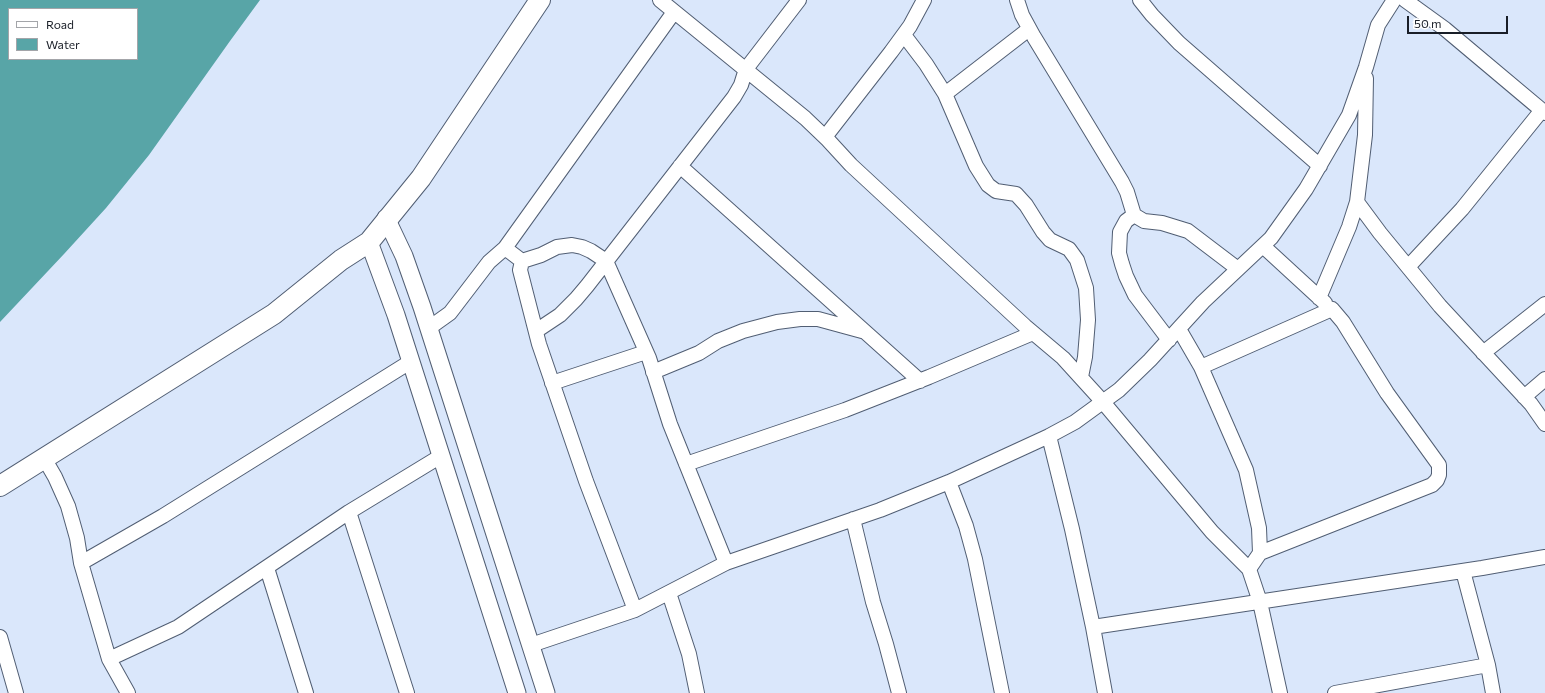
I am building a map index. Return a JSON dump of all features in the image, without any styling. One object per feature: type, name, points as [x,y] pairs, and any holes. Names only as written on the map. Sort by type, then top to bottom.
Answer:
[{"type":"main road","points":[[0,486],[274,314],[341,260],[369,242],[386,218],[420,178],[540,0]]},
{"type":"street","points":[[660,0],[805,118],[851,165],[1033,333],[1063,358],[1081,377],[1212,532],[1249,569],[1260,602],[1280,693]]},
{"type":"street","points":[[536,331],[560,315],[576,299],[734,97],[741,85],[746,69],[799,0]]},
{"type":"street","points":[[825,137],[904,35],[924,0]]},
{"type":"street","points":[[1017,0],[1029,29],[1122,182],[1127,192],[1134,215],[1144,221],[1162,223],[1188,231],[1238,270]]},
{"type":"street","points":[[1140,0],[1152,16],[1179,43],[1320,166]]},
{"type":"street","points":[[531,645],[635,610],[726,563],[880,510],[949,482],[1075,422],[1103,402],[1119,390],[1150,360],[1204,302],[1272,238],[1306,189],[1349,115],[1366,67],[1378,25],[1394,0]]},
{"type":"street","points":[[1405,0],[1445,29],[1543,111],[1462,208],[1408,267]]},
{"type":"street","points":[[429,328],[450,313],[489,262],[505,248],[674,12]]},
{"type":"street","points":[[945,94],[1029,29]]},
{"type":"street","points":[[904,35],[930,70],[945,94],[976,166],[988,184],[996,191],[1016,194],[1026,205],[1043,232],[1050,240],[1069,249],[1077,260],[1086,288],[1088,320],[1085,357],[1081,377]]},
{"type":"street","points":[[1319,298],[1350,227],[1357,202],[1365,135],[1366,67]]},
{"type":"street","points":[[680,166],[920,381]]},
{"type":"street","points":[[1357,202],[1380,233],[1440,306],[1524,397],[1545,424]]},
{"type":"street","points":[[1134,215],[1126,221],[1120,232],[1119,253],[1122,264],[1135,296],[1169,340]]},
{"type":"street","points":[[386,218],[404,256],[429,328],[546,693]]},
{"type":"street","points":[[369,242],[396,315],[517,693]]},
{"type":"street","points":[[522,261],[541,255],[557,247],[572,245],[599,255],[606,261],[646,352],[670,424],[726,563]]},
{"type":"street","points":[[1249,569],[1260,553],[1432,485],[1437,480],[1440,470],[1438,462],[1387,393],[1343,322],[1264,246]]},
{"type":"street","points":[[505,248],[522,261]]},
{"type":"street","points":[[522,261],[520,270],[536,331],[552,383],[586,481],[635,610]]},
{"type":"street","points":[[1483,354],[1545,304]]},
{"type":"street","points":[[1201,367],[1332,310]]},
{"type":"street","points":[[653,372],[699,353],[718,341],[743,331],[778,322],[800,319],[818,319],[856,330],[865,331]]},
{"type":"street","points":[[1179,329],[1201,367],[1246,470],[1259,528],[1260,553]]},
{"type":"street","points":[[686,464],[803,425],[920,381],[1033,333]]},
{"type":"street","points":[[552,383],[646,352]]},
{"type":"street","points":[[81,564],[163,516],[410,362]]},
{"type":"street","points":[[1524,397],[1545,379]]},
{"type":"street","points":[[1048,436],[1072,529],[1093,627],[1105,693]]},
{"type":"street","points":[[109,659],[178,627],[349,512],[441,456]]},
{"type":"street","points":[[44,458],[68,506],[77,538],[81,564],[109,659],[128,693]]},
{"type":"street","points":[[949,482],[966,526],[975,559],[1002,693]]},
{"type":"street","points":[[349,512],[407,693]]},
{"type":"street","points":[[852,519],[873,602],[899,693]]},
{"type":"street","points":[[1093,627],[1463,571],[1545,557]]},
{"type":"street","points":[[267,568],[306,693]]},
{"type":"street","points":[[1463,571],[1488,665],[1493,693]]},
{"type":"street","points":[[669,593],[689,654],[697,693]]},
{"type":"street","points":[[0,637],[16,693]]},
{"type":"street","points":[[1335,693],[1488,665]]},
{"type":"water","points":[[0,0],[260,0],[149,155],[106,208],[0,322]]}]
